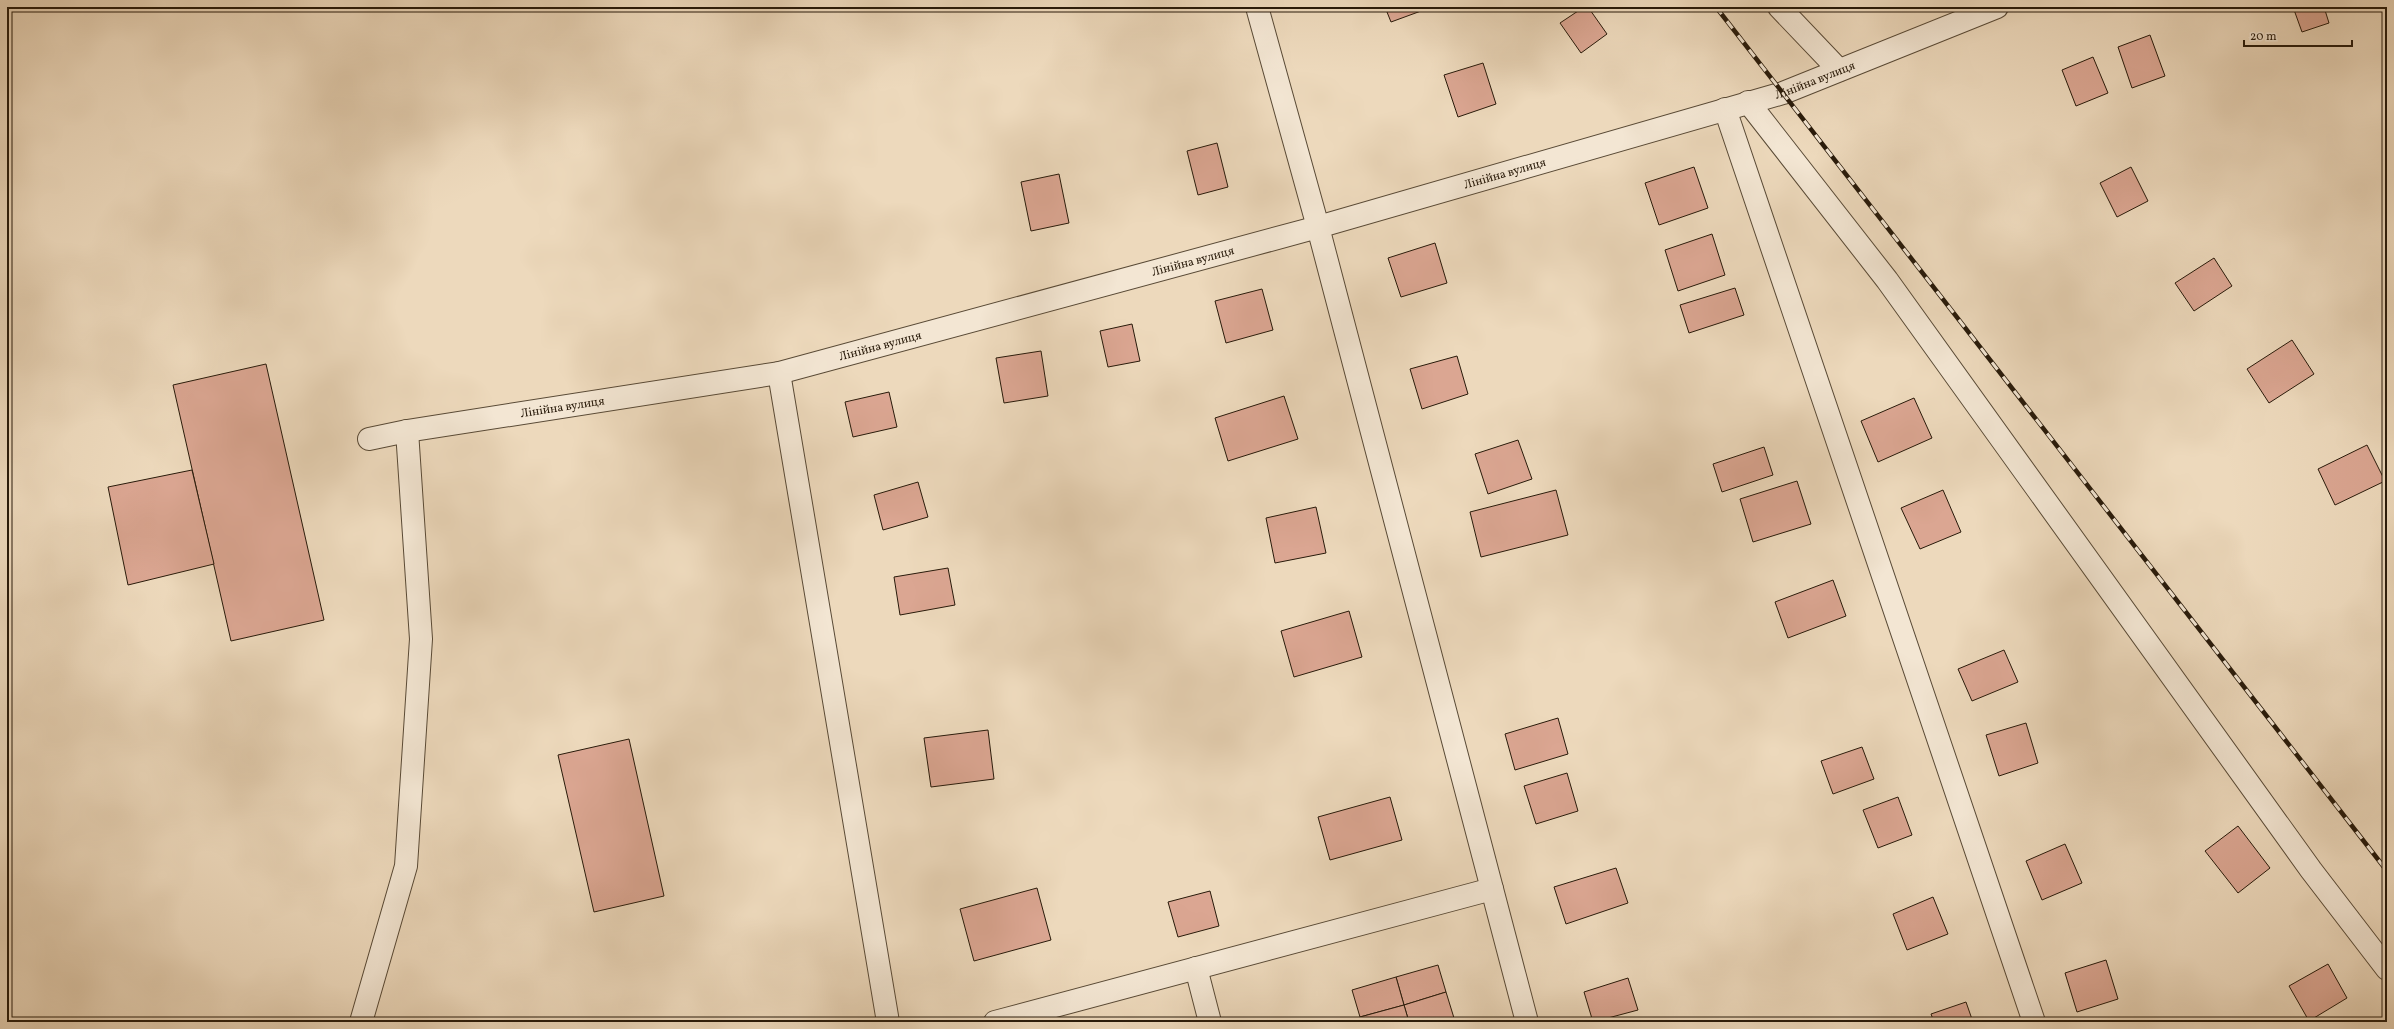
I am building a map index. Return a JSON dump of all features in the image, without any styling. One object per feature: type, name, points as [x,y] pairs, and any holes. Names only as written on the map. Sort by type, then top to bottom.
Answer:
[{"type":"street","points":[[1257,7],[1318,226],[1527,1022]]},
{"type":"street","points":[[1779,7],[1839,70]]},
{"type":"street","name":"Лінійна вулиця","points":[[369,439],[406,431],[779,373],[1318,226],[1783,92],[1997,7]]},
{"type":"street","points":[[1748,102],[1887,280],[2311,870],[2387,968]]},
{"type":"street","points":[[1725,109],[2034,1022]]},
{"type":"street","points":[[779,373],[888,1022]]},
{"type":"street","points":[[361,1022],[406,866],[421,639],[406,431]]},
{"type":"street","points":[[995,1022],[1492,889]]},
{"type":"street","points":[[1196,968],[1210,1022]]},
{"type":"building","points":[[1385,7],[1419,7],[1421,11],[1391,22]]},
{"type":"building","points":[[1584,7],[1588,7],[1607,34],[1581,53],[1560,23]]},
{"type":"building","points":[[2293,7],[2324,7],[2329,23],[2302,32]]},
{"type":"building","points":[[2150,35],[2165,76],[2132,88],[2118,47]]},
{"type":"building","points":[[2093,57],[2108,93],[2076,106],[2062,70]]},
{"type":"building","points":[[1483,63],[1496,104],[1458,117],[1444,75]]},
{"type":"building","points":[[1217,143],[1228,187],[1198,195],[1187,151]]},
{"type":"building","points":[[1694,167],[1708,208],[1659,225],[1645,183]]},
{"type":"building","points":[[2131,167],[2148,201],[2117,217],[2100,183]]},
{"type":"building","points":[[1059,174],[1069,223],[1031,231],[1021,182]]},
{"type":"building","points":[[1712,234],[1725,275],[1678,291],[1665,250]]},
{"type":"building","points":[[1435,243],[1447,283],[1401,297],[1388,258]]},
{"type":"building","points":[[2214,258],[2232,286],[2194,311],[2175,283]]},
{"type":"building","points":[[1735,288],[1744,315],[1689,333],[1680,305]]},
{"type":"building","points":[[1262,289],[1273,330],[1226,343],[1215,301]]},
{"type":"building","points":[[1132,324],[1140,361],[1108,367],[1100,331]]},
{"type":"building","points":[[2292,340],[2314,374],[2269,403],[2247,369]]},
{"type":"building","points":[[1041,351],[1048,396],[1004,403],[996,358]]},
{"type":"building","points":[[1457,356],[1468,394],[1422,409],[1410,369]]},
{"type":"building","points":[[266,364],[324,620],[231,641],[173,385]]},
{"type":"building","points":[[889,392],[897,427],[853,437],[845,402]]},
{"type":"building","points":[[1284,396],[1298,439],[1228,461],[1215,418]]},
{"type":"building","points":[[1914,398],[1932,438],[1878,462],[1861,421]]},
{"type":"building","points":[[1518,440],[1532,479],[1488,494],[1475,454]]},
{"type":"building","points":[[2367,445],[2385,481],[2335,505],[2318,469]]},
{"type":"building","points":[[1764,447],[1773,475],[1722,492],[1713,464]]},
{"type":"building","points":[[192,470],[214,564],[128,585],[108,487]]},
{"type":"building","points":[[1797,481],[1811,524],[1753,542],[1740,499]]},
{"type":"building","points":[[918,482],[928,517],[883,530],[874,495]]},
{"type":"building","points":[[1556,490],[1568,535],[1481,557],[1470,512]]},
{"type":"building","points":[[1943,490],[1961,532],[1920,549],[1901,508]]},
{"type":"building","points":[[1316,507],[1326,553],[1275,563],[1266,518]]},
{"type":"building","points":[[948,568],[955,605],[900,615],[894,577]]},
{"type":"building","points":[[1833,580],[1846,616],[1788,638],[1775,602]]},
{"type":"building","points":[[1349,611],[1362,657],[1294,677],[1281,631]]},
{"type":"building","points":[[2004,650],[2018,682],[1972,701],[1958,669]]},
{"type":"building","points":[[1558,718],[1568,754],[1515,770],[1505,734]]},
{"type":"building","points":[[2026,723],[2038,763],[1999,776],[1986,735]]},
{"type":"building","points":[[988,730],[994,779],[931,787],[924,738]]},
{"type":"building","points":[[629,739],[664,896],[594,912],[558,755]]},
{"type":"building","points":[[1862,747],[1874,779],[1833,794],[1821,761]]},
{"type":"building","points":[[1567,773],[1578,811],[1536,824],[1524,786]]},
{"type":"building","points":[[1390,797],[1402,840],[1330,860],[1318,817]]},
{"type":"building","points":[[1898,797],[1912,835],[1878,848],[1863,810]]},
{"type":"building","points":[[2238,826],[2270,868],[2238,893],[2205,851]]},
{"type":"building","points":[[2065,844],[2082,883],[2042,900],[2026,861]]},
{"type":"building","points":[[1616,868],[1628,903],[1566,924],[1554,887]]},
{"type":"building","points":[[1037,888],[1051,940],[974,961],[960,909]]},
{"type":"building","points":[[1210,891],[1219,926],[1178,937],[1168,902]]},
{"type":"building","points":[[1933,897],[1948,934],[1907,950],[1893,914]]},
{"type":"building","points":[[2106,960],[2118,999],[2077,1012],[2065,973]]},
{"type":"building","points":[[2328,964],[2347,998],[2309,1021],[2289,986]]},
{"type":"building","points":[[1438,965],[1446,992],[1404,1005],[1396,977]]},
{"type":"building","points":[[1396,977],[1404,1005],[1360,1017],[1352,990]]},
{"type":"building","points":[[1628,978],[1638,1010],[1593,1022],[1584,992]]},
{"type":"building","points":[[1446,992],[1454,1018],[1441,1022],[1409,1022],[1404,1005]]},
{"type":"building","points":[[1966,1002],[1973,1022],[1934,1022],[1931,1014]]},
{"type":"building","points":[[1404,1005],[1409,1022],[1361,1022],[1360,1017]]},
{"type":"railway","points":[[1716,7],[2387,871]]}]
